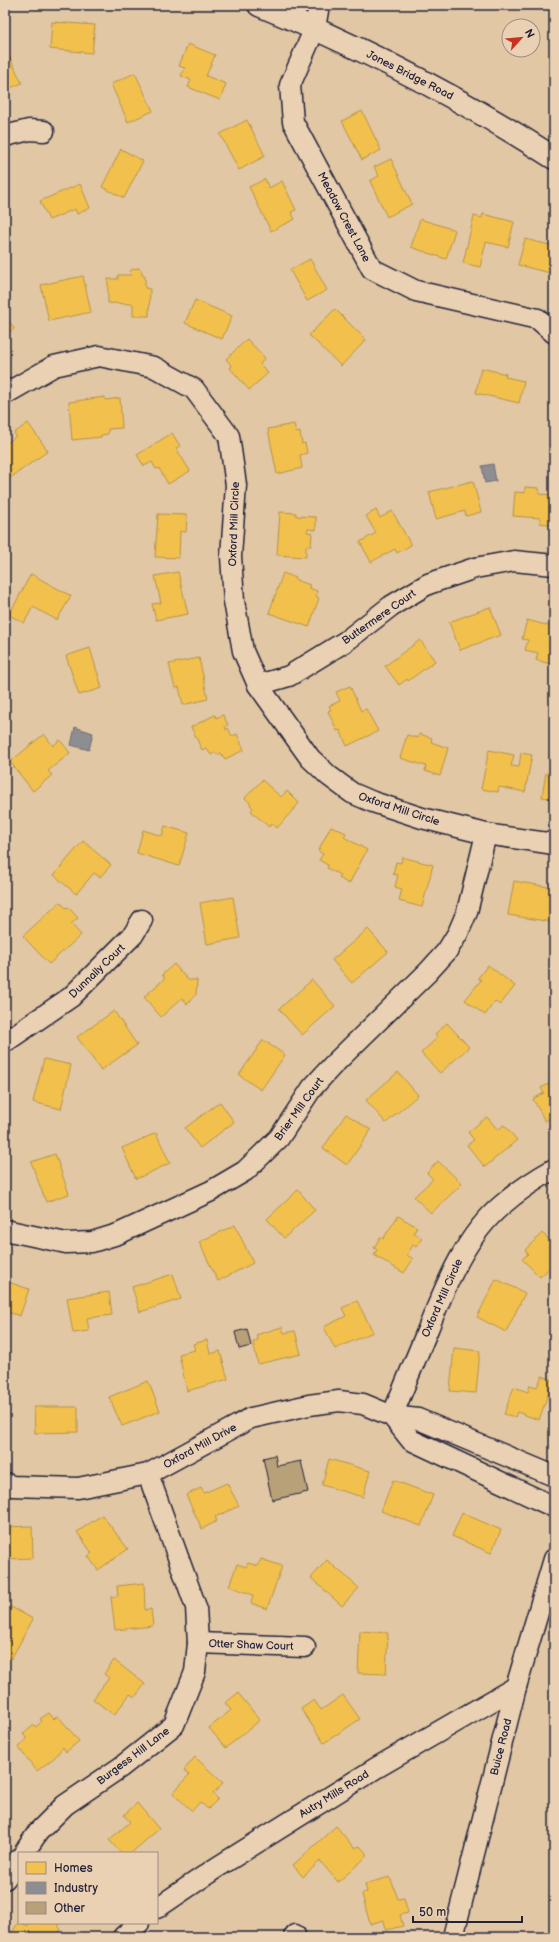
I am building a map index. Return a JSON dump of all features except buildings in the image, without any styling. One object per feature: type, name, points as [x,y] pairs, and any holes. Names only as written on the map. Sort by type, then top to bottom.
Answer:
[{"type":"main road","name":"Jones Bridge Road","points":[[259,5],[382,59],[448,93],[554,158]]},
{"type":"street","name":"Meadow Crest Lane","points":[[319,5],[314,28],[290,84],[293,122],[372,269],[416,291],[538,319],[554,333]]},
{"type":"street","points":[[5,136],[29,130],[44,131]]},
{"type":"street","name":"Oxford Mill Circle","points":[[5,394],[54,366],[99,356],[154,367],[194,389],[229,436],[236,485],[231,556],[234,601],[243,651],[258,685],[310,758],[329,776],[352,793],[373,802],[422,818],[486,834],[554,844]]},
{"type":"street","name":"Buttermere Court","points":[[258,685],[289,676],[346,642],[392,606],[428,584],[475,568],[514,561],[554,565]]},
{"type":"street","name":"Brier Mill Court","points":[[5,1230],[66,1243],[92,1242],[118,1234],[211,1192],[245,1171],[279,1138],[312,1088],[332,1066],[428,972],[447,951],[458,934],[467,912],[486,834]]},
{"type":"street","name":"Dunnally Court","points":[[5,1042],[71,997],[133,935],[142,920]]},
{"type":"street","name":"Oxford Mill Circle","points":[[392,1416],[449,1277],[462,1254],[478,1231],[500,1205],[530,1182],[554,1169]]},
{"type":"street","name":"Oxford Mill Drive","points":[[5,1483],[12,1486],[78,1488],[148,1474],[251,1418],[309,1405],[339,1401],[363,1404],[392,1416],[418,1419],[554,1476]]},
{"type":"street","name":"Oxford Mill Drive","points":[[392,1416],[411,1440],[554,1507]]},
{"type":"street","name":"Burgess Hill Lane","points":[[25,1852],[38,1832],[65,1805],[121,1766],[174,1725],[195,1672],[198,1643],[196,1607],[148,1474]]},
{"type":"street","name":"Buice Road","points":[[453,1937],[516,1687],[554,1559]]},
{"type":"street","name":"Otter Shaw Court","points":[[198,1643],[305,1647]]},
{"type":"street","name":"Autry Mills Road","points":[[158,1907],[216,1868],[376,1768],[516,1687]]},
{"type":"street","points":[[5,1879],[18,1861]]},
{"type":"street","points":[[123,1937],[138,1924]]}]
